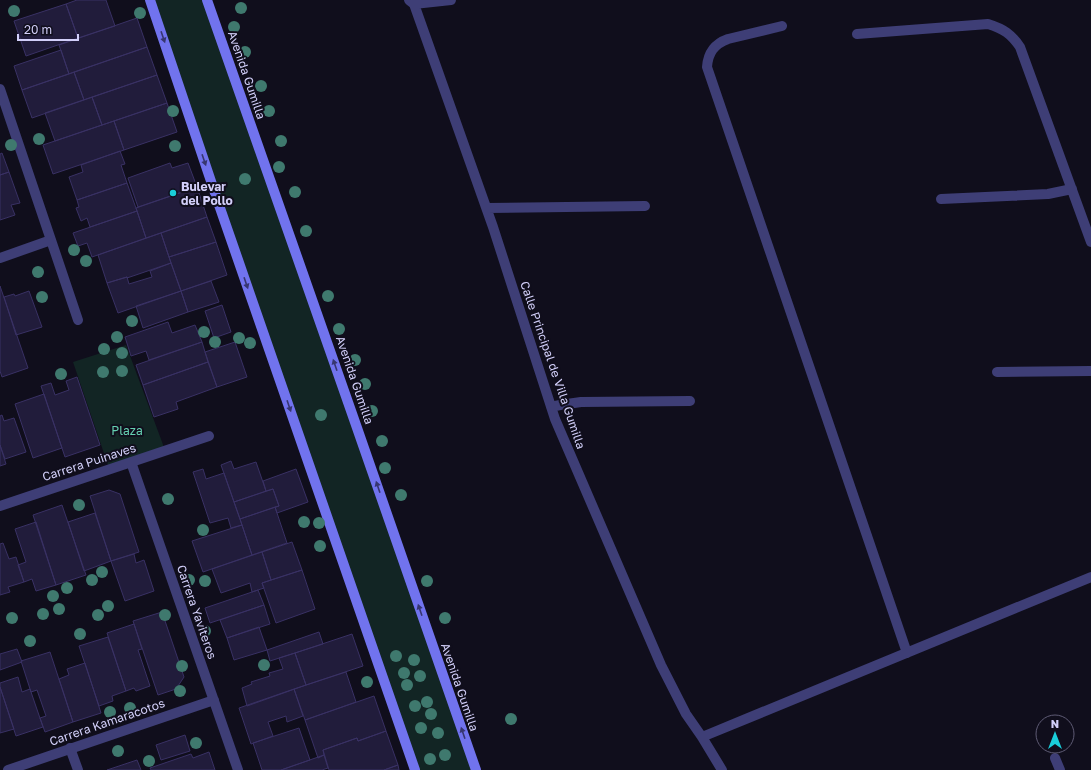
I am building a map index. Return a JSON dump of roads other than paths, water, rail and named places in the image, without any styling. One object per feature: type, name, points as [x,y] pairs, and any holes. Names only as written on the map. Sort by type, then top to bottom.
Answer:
[{"type":"main road","points":[[150,0],[415,770]]},
{"type":"main road","name":"Avenida Gumilla","points":[[207,0],[476,770]]},
{"type":"street","points":[[412,2],[450,0]]},
{"type":"street","name":"Calle Principal de Villa Gumilla","points":[[412,2],[486,208],[555,419],[661,665],[686,714],[722,770]]},
{"type":"street","points":[[857,34],[988,24],[998,27],[1014,38],[1020,47],[1091,242]]},
{"type":"street","points":[[782,26],[721,42],[715,46],[711,52],[707,67],[906,653]]},
{"type":"street","points":[[0,89],[78,320]]},
{"type":"street","points":[[941,199],[1048,194],[1072,189]]},
{"type":"street","points":[[486,208],[645,206]]},
{"type":"street","points":[[0,258],[51,240]]},
{"type":"street","points":[[997,372],[1091,371]]},
{"type":"street","points":[[551,407],[581,402],[690,401]]},
{"type":"street","name":"Carrera Puinaves","points":[[0,506],[210,436]]},
{"type":"street","name":"Carrera Yaviteros","points":[[131,462],[238,770]]},
{"type":"street","points":[[702,737],[1091,578]]},
{"type":"street","name":"Carrera Kamaracotos","points":[[8,770],[214,700]]},
{"type":"street","points":[[70,748],[78,770]]},
{"type":"street","points":[[1055,758],[1060,770]]},
{"type":"place","name":"Bulevar del Pollo","points":[[173,193]]},
{"type":"park label","name":"Plaza","points":[[127,430]]}]
